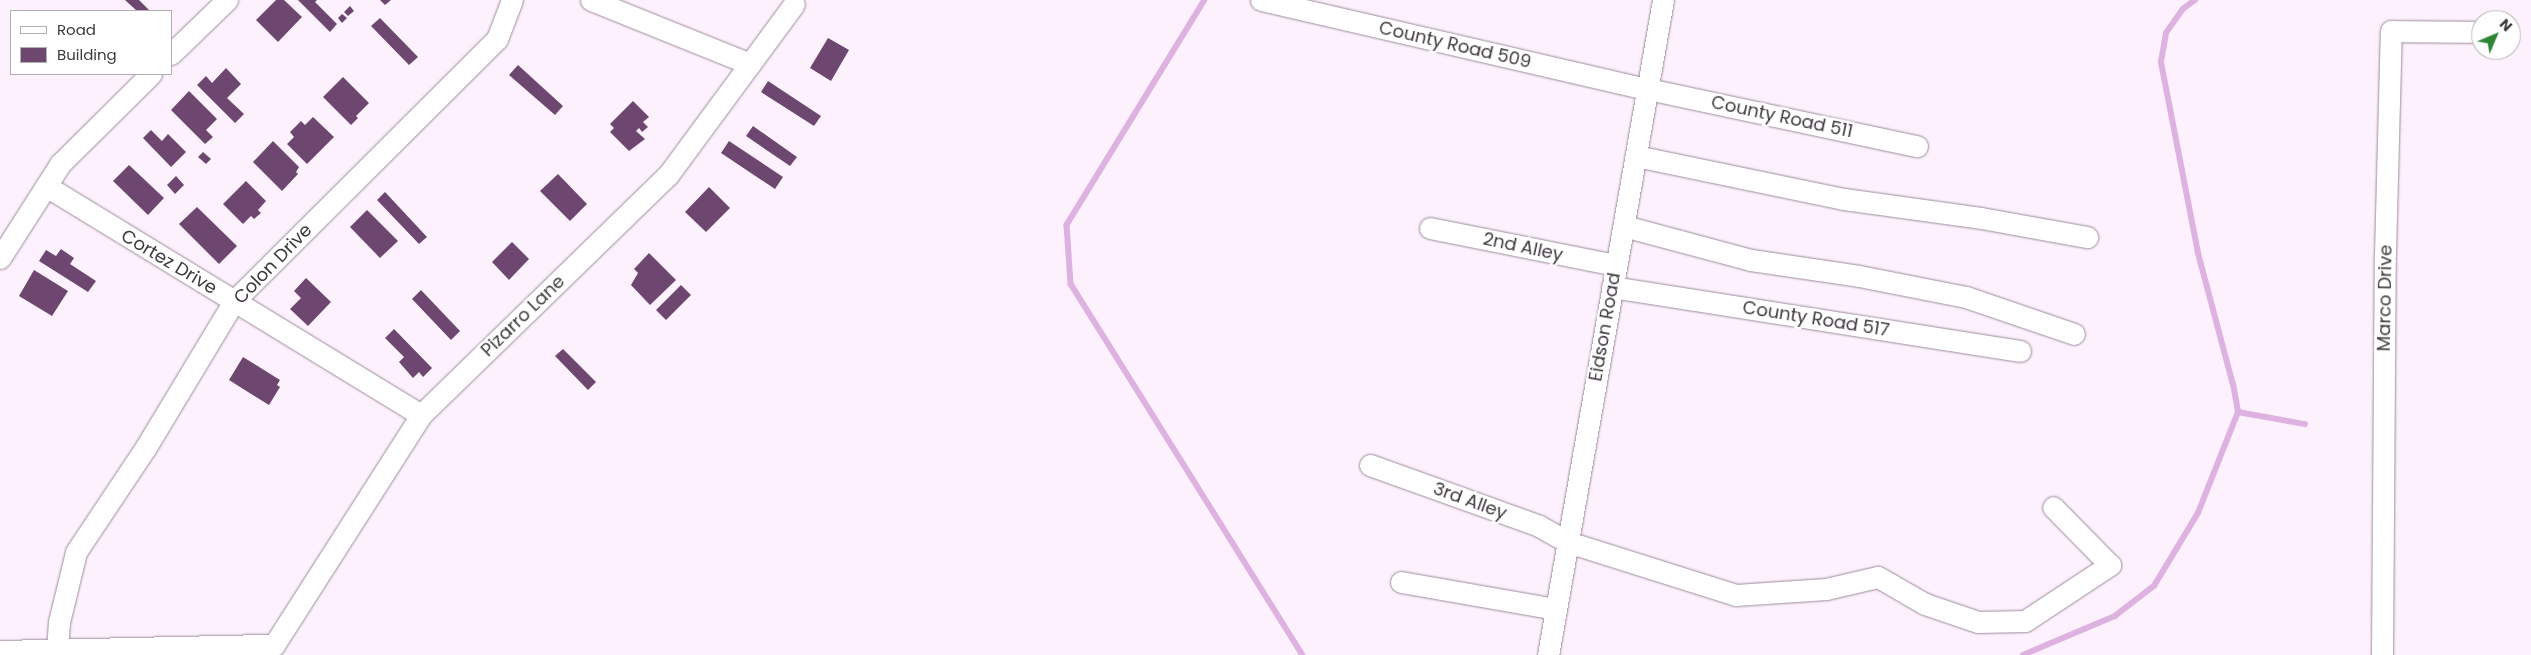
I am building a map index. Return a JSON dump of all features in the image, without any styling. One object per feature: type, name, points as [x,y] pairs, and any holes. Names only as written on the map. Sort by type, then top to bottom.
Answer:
[{"type":"street","points":[[172,53],[227,0]]},
{"type":"street","name":"Colon Drive","points":[[57,650],[59,622],[76,552],[146,447],[234,301],[497,39],[512,0]]},
{"type":"street","points":[[592,0],[750,64]]},
{"type":"street","name":"County Road 509","points":[[1262,0],[1648,89]]},
{"type":"street","name":"Eidson Road","points":[[1548,655],[1663,0]]},
{"type":"street","name":"Pizarro Lane","points":[[57,650],[274,645],[421,416],[668,175],[794,4]]},
{"type":"street","name":"Marco Drive","points":[[2382,655],[2385,254],[2391,31],[2471,32]]},
{"type":"street","points":[[0,258],[60,164],[151,75]]},
{"type":"street","name":"County Road 511","points":[[1648,89],[1917,146]]},
{"type":"street","points":[[1636,156],[1844,199],[1981,218],[2087,237]]},
{"type":"street","name":"Cortez Drive","points":[[46,186],[421,416]]},
{"type":"street","points":[[1624,226],[1751,260],[1859,276],[1966,297],[2074,334]]},
{"type":"street","name":"2nd Alley","points":[[1430,228],[1616,265]]},
{"type":"street","name":"County Road 517","points":[[1612,287],[2020,351]]},
{"type":"street","name":"3rd Alley","points":[[1370,465],[1539,526],[1568,542],[1736,595],[1826,589],[1878,577],[1925,604],[1978,622],[2025,621],[2110,565],[2053,507]]},
{"type":"street","points":[[1400,582],[1556,609]]},
{"type":"street","points":[[0,651],[57,650]]},
{"type":"building","points":[[125,0],[139,0],[149,10],[136,10]]},
{"type":"building","points":[[276,0],[284,0],[302,17],[278,42],[256,20]]},
{"type":"building","points":[[298,0],[317,0],[315,2],[337,24],[330,32]]},
{"type":"building","points":[[380,0],[391,0],[385,5]]},
{"type":"building","points":[[350,6],[354,11],[348,16],[344,12]]},
{"type":"building","points":[[342,14],[347,18],[342,23],[338,18]]},
{"type":"building","points":[[380,18],[418,57],[409,65],[371,26]]},
{"type":"building","points":[[828,38],[849,50],[831,81],[810,68]]},
{"type":"building","points":[[518,65],[563,106],[555,115],[509,75]]},
{"type":"building","points":[[226,68],[241,84],[227,98],[244,114],[235,123],[197,85],[206,76],[212,83]]},
{"type":"building","points":[[343,77],[369,103],[356,116],[358,118],[351,125],[323,97]]},
{"type":"building","points":[[768,81],[821,116],[814,126],[761,92]]},
{"type":"building","points":[[189,91],[217,119],[206,130],[213,137],[205,144],[171,110]]},
{"type":"building","points":[[633,101],[649,117],[643,122],[648,127],[642,132],[639,128],[636,131],[645,139],[629,151],[610,132],[614,128],[610,124]]},
{"type":"building","points":[[313,117],[334,137],[307,164],[287,144],[294,137],[290,132],[301,121],[305,125]]},
{"type":"building","points":[[753,126],[797,157],[790,166],[746,136]]},
{"type":"building","points":[[151,130],[162,141],[168,134],[186,152],[171,167],[143,138]]},
{"type":"building","points":[[273,141],[299,167],[296,172],[298,174],[282,191],[253,162]]},
{"type":"building","points":[[729,141],[783,177],[775,189],[721,153]]},
{"type":"building","points":[[203,152],[211,159],[206,164],[198,157]]},
{"type":"building","points":[[129,165],[164,198],[148,215],[113,181]]},
{"type":"building","points":[[558,174],[587,204],[570,221],[540,191]]},
{"type":"building","points":[[176,176],[184,185],[175,194],[167,185]]},
{"type":"building","points":[[246,181],[266,201],[258,210],[261,213],[254,219],[251,216],[243,224],[223,204]]},
{"type":"building","points":[[709,187],[730,208],[706,232],[685,212]]},
{"type":"building","points":[[385,192],[427,237],[419,244],[377,200]]},
{"type":"building","points":[[197,207],[237,246],[219,264],[179,224]]},
{"type":"building","points":[[367,210],[398,241],[380,258],[350,227]]},
{"type":"building","points":[[512,242],[529,259],[509,280],[492,262]]},
{"type":"building","points":[[61,249],[74,258],[70,264],[96,281],[88,292],[39,261],[46,250],[56,256]]},
{"type":"building","points":[[649,253],[676,280],[650,305],[631,285],[638,273],[634,269]]},
{"type":"building","points":[[34,270],[68,291],[52,316],[19,296]]},
{"type":"building","points":[[306,278],[331,302],[308,326],[290,309],[301,298],[294,291]]},
{"type":"building","points":[[681,285],[691,295],[666,320],[656,310]]},
{"type":"building","points":[[421,290],[460,331],[451,340],[412,299]]},
{"type":"building","points":[[394,329],[432,368],[423,377],[419,372],[413,378],[399,362],[404,357],[385,338]]},
{"type":"building","points":[[563,349],[596,382],[588,390],[555,356]]},
{"type":"building","points":[[243,357],[280,380],[277,385],[280,387],[269,405],[229,380]]},
{"type":"waterway","points":[[1205,0],[1067,225],[1071,284],[1303,655]]},
{"type":"waterway","points":[[2023,655],[2115,616],[2154,586],[2198,513],[2238,412],[2233,385],[2198,253],[2161,62],[2166,33],[2183,9],[2195,0]]},
{"type":"waterway","points":[[2238,412],[2305,424]]}]
